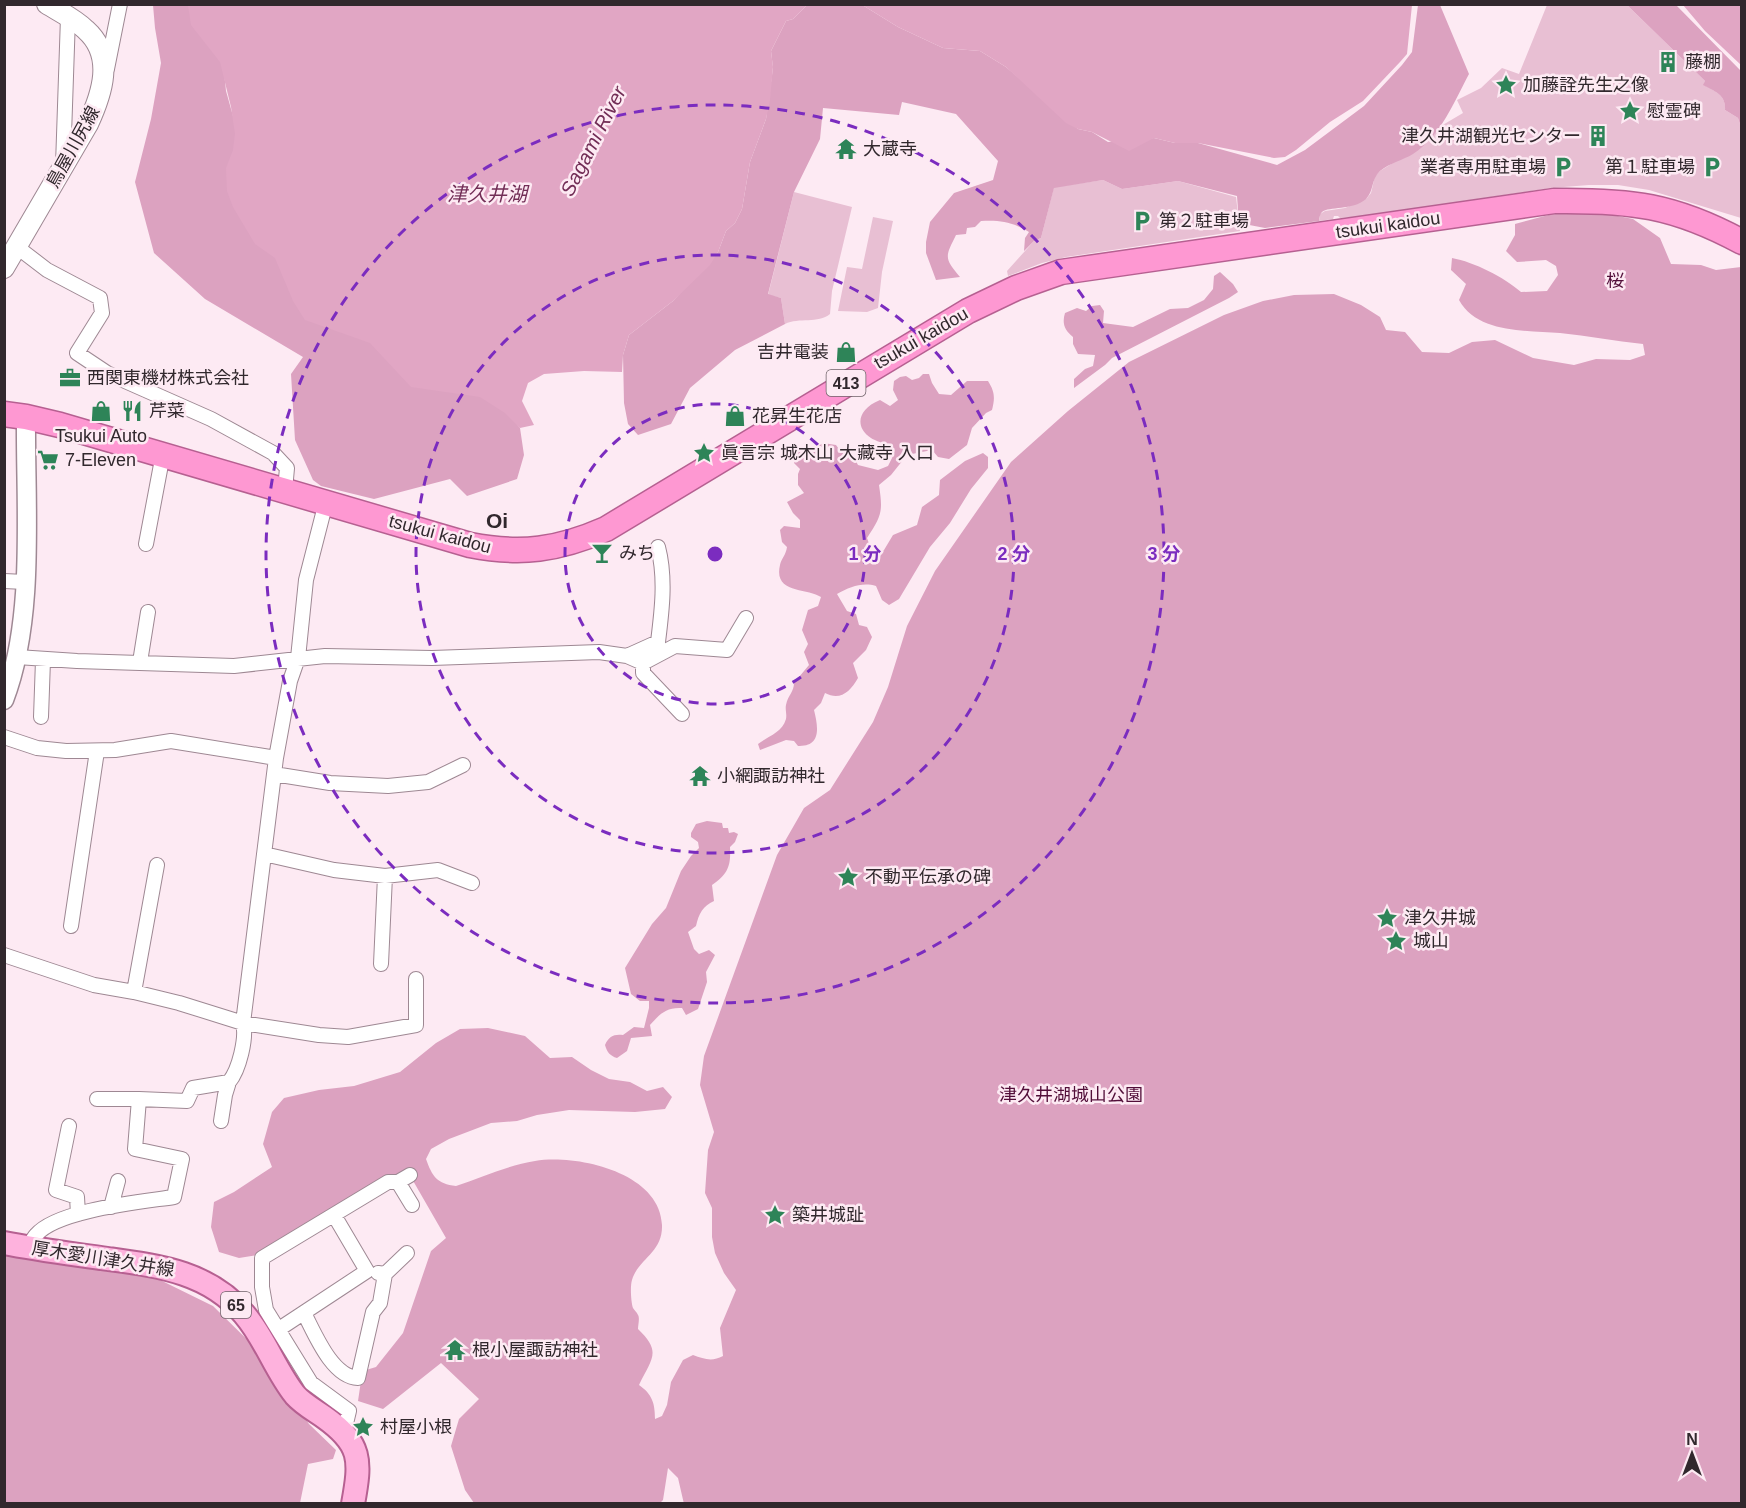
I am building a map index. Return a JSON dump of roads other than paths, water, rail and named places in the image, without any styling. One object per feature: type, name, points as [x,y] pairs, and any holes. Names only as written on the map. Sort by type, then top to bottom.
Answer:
[{"type":"highway","name":"tsukui kaidou","points":[[15,415],[163,454],[488,548],[525,551],[572,543],[606,529],[968,311],[1016,288],[1061,272],[1554,201],[1634,203],[1667,210],[1715,227],[1742,242]]},
{"type":"main road","name":"鳥屋川尻線","points":[[9,257],[93,114],[103,82],[103,61],[98,45],[87,31],[47,4]]},
{"type":"main road","name":"厚木愛川津久井線","points":[[13,1241],[162,1267],[206,1282],[228,1297],[244,1314],[294,1394],[344,1432],[353,1446],[357,1460],[353,1503]]},
{"type":"street","points":[[103,82],[120,4]]},
{"type":"street","points":[[63,166],[68,17]]},
{"type":"street","points":[[9,257],[52,274],[100,298],[102,313],[77,353],[106,373],[211,419],[273,453],[287,468],[285,490]]},
{"type":"street","points":[[4,700],[25,582],[28,488],[15,415]]},
{"type":"street","points":[[146,544],[163,454]]},
{"type":"street","points":[[221,1121],[228,1082],[234,1075],[246,1033],[243,1023],[276,758],[290,681],[298,658],[306,580],[326,502]]},
{"type":"street","points":[[627,656],[658,642],[663,586],[662,561],[658,547]]},
{"type":"street","points":[[4,581],[25,582]]},
{"type":"street","points":[[140,662],[148,612]]},
{"type":"street","points":[[643,663],[675,646],[727,650],[746,618]]},
{"type":"street","points":[[13,653],[44,660],[234,666],[265,664],[298,658],[342,656],[432,658],[599,652],[627,656],[643,663]]},
{"type":"street","points":[[41,717],[44,660]]},
{"type":"street","points":[[643,663],[643,672],[682,714]]},
{"type":"street","points":[[4,737],[37,748],[66,751],[115,750],[171,741],[276,758]]},
{"type":"street","points":[[71,926],[97,751]]},
{"type":"street","points":[[274,774],[330,783],[388,786],[429,782],[463,765]]},
{"type":"street","points":[[264,854],[334,870],[385,876],[438,870],[472,883]]},
{"type":"street","points":[[134,992],[157,865]]},
{"type":"street","points":[[381,964],[385,876]]},
{"type":"street","points":[[4,955],[94,985],[134,992],[243,1023],[319,1035],[348,1037],[416,1025],[416,979]]},
{"type":"street","points":[[97,1099],[187,1101],[193,1088],[228,1082]]},
{"type":"street","points":[[13,1241],[36,1234],[52,1224],[78,1214],[174,1197],[182,1159],[135,1149],[139,1099]]},
{"type":"street","points":[[69,1126],[56,1190],[77,1197],[78,1214]]},
{"type":"street","points":[[344,1432],[349,1412],[311,1383],[266,1310],[263,1298],[262,1258],[388,1182],[404,1178],[412,1205]]},
{"type":"street","points":[[111,1207],[118,1180]]},
{"type":"street","points":[[334,1215],[367,1271]]},
{"type":"street","points":[[304,1313],[333,1365],[349,1378],[358,1378],[373,1312],[380,1303],[385,1274],[407,1253]]},
{"type":"street","points":[[279,1329],[367,1271],[385,1274]]},
{"type":"water","name":"津久井湖","points":[[188,4],[807,5],[793,19],[786,21],[771,51],[773,67],[770,100],[766,119],[750,162],[742,209],[735,223],[726,231],[710,265],[673,301],[629,335],[623,355],[622,372],[584,371],[544,374],[528,383],[522,401],[534,425],[520,428],[505,413],[480,397],[411,387],[370,343],[305,320],[293,301],[275,258],[255,244],[233,207],[227,191],[226,168],[233,150],[235,134],[231,107],[220,62],[191,25]]},
{"type":"water","points":[[830,5],[1412,5],[1407,54],[1400,62],[1363,101],[1330,122],[1296,150],[1285,157],[1274,158],[1198,143],[1175,143],[1154,138],[1129,151],[1092,132],[1066,123],[1006,67],[980,51],[943,48],[898,27],[864,6]]},
{"type":"water","points":[[1683,5],[1741,5],[1741,65],[1705,31]]},
{"type":"place","name":"藤棚","points":[[1668,62]]},
{"type":"place","name":"加藤詮先生之像","points":[[1506,85]]},
{"type":"place","name":"慰霊碑","points":[[1630,111]]},
{"type":"place","name":"津久井湖観光センター","points":[[1598,136]]},
{"type":"place","name":"大蔵寺","points":[[846,149]]},
{"type":"place","name":"業者専用駐車場","points":[[1563,167]]},
{"type":"place","name":"第１駐車場","points":[[1712,167]]},
{"type":"place","name":"第２駐車場","points":[[1142,221]]},
{"type":"place","name":"吉井電装","points":[[846,352]]},
{"type":"place","name":"西関東機材株式会社","points":[[70,378]]},
{"type":"place","name":"Tsukui Auto","points":[[101,411]]},
{"type":"place","name":"芹菜","points":[[132,411]]},
{"type":"place","name":"花昇生花店","points":[[735,416]]},
{"type":"place","name":"眞言宗 城木山 大藏寺 入口","points":[[704,453]]},
{"type":"place","name":"7-Eleven","points":[[48,460]]},
{"type":"place","name":"みち","points":[[602,553]]},
{"type":"place","name":"小網諏訪神社","points":[[700,776]]},
{"type":"place","name":"不動平伝承の碑","points":[[848,877]]},
{"type":"place","name":"津久井城","points":[[1387,918]]},
{"type":"place","name":"城山","points":[[1396,941]]},
{"type":"place","name":"築井城趾","points":[[775,1215]]},
{"type":"place","name":"根小屋諏訪神社","points":[[455,1350]]},
{"type":"place","name":"村屋小根","points":[[363,1427]]},
{"type":"district","name":"Oi","points":[[497,520]]},
{"type":"water label","name":"Sagami River","points":[[593,141]]},
{"type":"park label","name":"桜","points":[[1615,281]]},
{"type":"park label","name":"津久井湖城山公園","points":[[1071,1095]]}]
